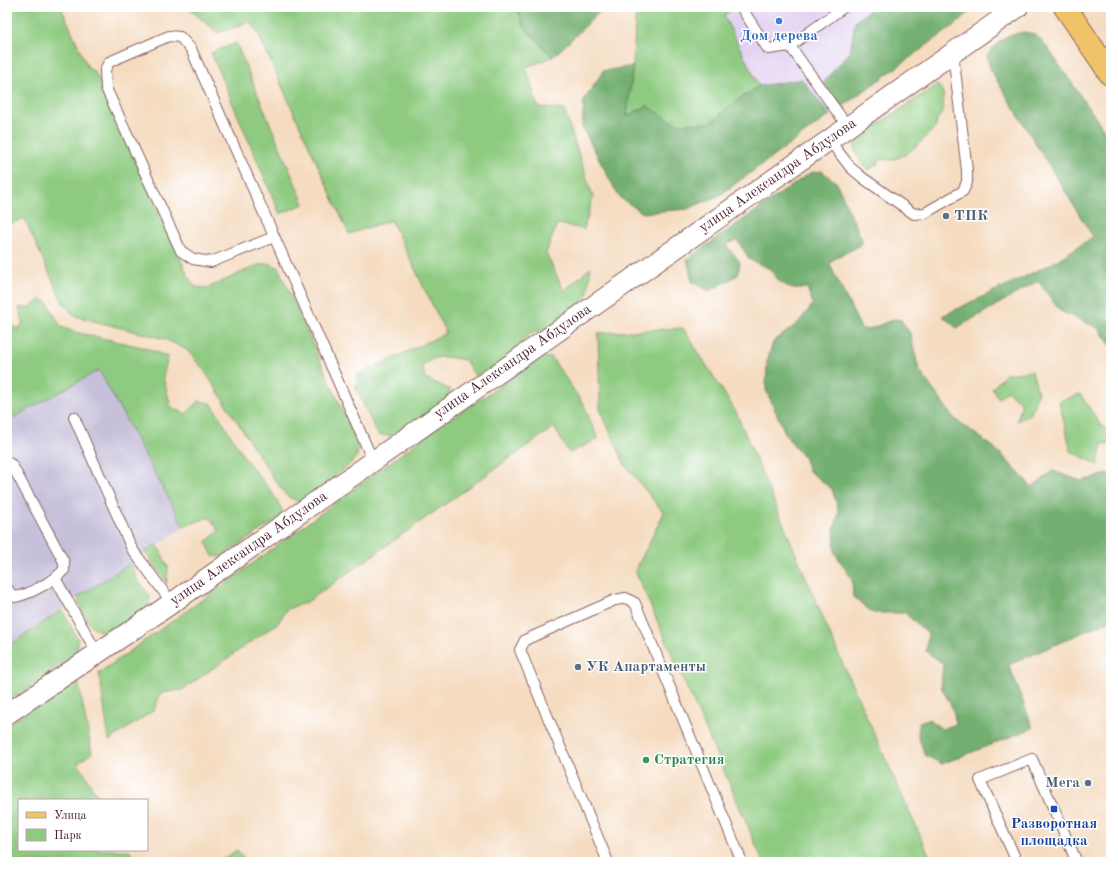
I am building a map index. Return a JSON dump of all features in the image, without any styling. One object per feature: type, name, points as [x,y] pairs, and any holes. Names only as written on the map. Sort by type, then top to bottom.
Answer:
[{"type":"main road","points":[[1065,7],[1111,75]]},
{"type":"street","name":"улица Александра Абдулова","points":[[7,714],[172,603],[1018,7]]},
{"type":"lane","points":[[741,7],[768,48],[790,46],[844,7]]},
{"type":"lane","points":[[274,237],[211,262],[193,259],[181,251],[106,88],[105,70],[109,62],[169,36],[180,37],[191,49],[373,461]]},
{"type":"lane","points":[[790,46],[848,127]]},
{"type":"lane","points":[[829,140],[851,168],[914,214],[925,213],[963,191],[967,182],[967,171],[953,53]]},
{"type":"lane","points":[[74,417],[132,549],[172,603]]},
{"type":"lane","points":[[7,462],[12,465],[64,562],[64,570],[55,578],[22,596],[15,597],[7,588]]},
{"type":"lane","points":[[55,578],[97,654]]},
{"type":"lane","points":[[608,862],[520,650],[525,640],[615,600],[626,598],[635,603],[742,862]]},
{"type":"lane","points":[[1017,862],[980,780],[1032,759],[1076,860],[1073,862]]},
{"type":"shaded area","points":[[731,7],[874,7],[855,21],[850,52],[824,83],[842,107],[830,115],[802,79],[759,86],[724,16],[732,9]]},
{"type":"shaded area","points":[[99,370],[184,527],[7,647],[7,421]]},
{"type":"green space","points":[[15,7],[61,7],[88,68],[95,72],[189,278],[195,287],[208,288],[258,265],[269,263],[278,267],[358,448],[357,456],[349,465],[309,498],[298,502],[287,496],[276,482],[204,370],[187,350],[165,339],[74,316],[62,301],[24,218],[7,226],[7,10]]},
{"type":"green space","points":[[187,7],[517,7],[523,25],[553,57],[526,67],[538,107],[564,110],[593,197],[584,229],[557,224],[546,253],[564,291],[591,267],[587,297],[560,324],[528,335],[506,361],[475,376],[465,360],[443,357],[433,359],[428,362],[422,366],[425,378],[451,390],[446,400],[398,436],[378,435],[356,389],[358,375],[446,333],[391,220],[349,234],[255,27],[249,22],[218,33]]},
{"type":"green space","points":[[517,7],[605,7],[553,57],[523,25]]},
{"type":"green space","points":[[636,7],[731,7],[732,9],[724,16],[759,86],[738,100],[710,123],[677,125],[647,106],[627,116],[633,65]]},
{"type":"green space","points":[[874,7],[974,7],[959,22],[842,107],[823,83],[850,52],[855,21]]},
{"type":"green space","points":[[1023,32],[1035,34],[1047,47],[1111,140],[1111,346],[1098,328],[1060,311],[1038,281],[957,328],[942,316],[1051,264],[1093,237],[990,69],[987,56],[992,48],[1007,36]]},
{"type":"green space","points":[[236,43],[304,204],[280,214],[211,53]]},
{"type":"green space","points":[[633,66],[627,116],[647,106],[677,124],[710,123],[738,100],[759,86],[802,79],[830,115],[720,195],[688,209],[643,213],[619,197],[582,127],[584,100],[603,71]]},
{"type":"green space","points":[[937,85],[942,91],[944,98],[942,115],[937,119],[936,127],[905,155],[891,160],[880,159],[878,164],[868,170],[858,156],[855,149],[855,140]]},
{"type":"green space","points":[[822,171],[836,182],[862,240],[861,245],[832,260],[830,265],[861,328],[868,330],[894,319],[901,320],[910,333],[919,370],[953,417],[996,449],[1032,487],[1053,471],[1081,481],[1111,473],[1111,620],[1009,665],[1033,728],[942,764],[925,755],[918,736],[919,722],[929,719],[942,729],[956,724],[953,709],[941,687],[943,664],[926,651],[928,634],[905,613],[873,613],[853,597],[852,579],[835,553],[834,530],[839,512],[832,489],[809,471],[804,457],[787,437],[766,390],[767,361],[773,342],[798,323],[813,304],[807,288],[792,289],[779,281],[770,269],[750,260],[737,240],[726,245],[740,262],[738,275],[709,291],[692,282],[687,259],[810,173]]},
{"type":"green space","points":[[40,300],[47,302],[61,327],[79,333],[146,348],[168,357],[163,377],[171,407],[186,414],[198,401],[211,403],[244,457],[271,491],[282,509],[281,517],[220,557],[213,556],[206,542],[219,530],[209,517],[184,527],[99,370],[7,421],[7,320],[9,320],[17,330],[23,323],[19,307],[28,308]]},
{"type":"green space","points":[[683,328],[736,412],[837,651],[932,862],[763,862],[635,571],[664,513],[625,465],[600,409],[598,333]]},
{"type":"green space","points":[[551,357],[584,405],[598,439],[569,453],[554,427],[307,602],[287,609],[278,623],[182,690],[161,693],[154,710],[109,741],[99,673],[233,578],[446,421],[539,359]]},
{"type":"green space","points":[[1032,371],[1038,392],[1031,414],[1017,421],[1022,403],[1007,391],[998,399],[992,388],[1006,374]]},
{"type":"green space","points":[[1080,394],[1100,424],[1111,432],[1111,444],[1102,444],[1098,465],[1071,451],[1059,401]]},
{"type":"green space","points":[[157,544],[168,567],[167,583],[145,552]]},
{"type":"green space","points":[[131,563],[136,578],[150,596],[149,605],[113,630],[103,632],[97,630],[88,622],[78,597]]},
{"type":"green space","points":[[62,610],[78,639],[77,653],[7,703],[7,647]]},
{"type":"green space","points":[[78,681],[92,753],[78,763],[99,799],[18,799],[18,851],[130,851],[136,862],[7,862],[7,726],[43,699]]},
{"type":"green space","points":[[237,850],[246,862],[219,862]]},
{"type":"place","name":"Дом дерева","points":[[779,21]]},
{"type":"place","name":"ТПК","points":[[946,216]]},
{"type":"place","name":"УК Апартаменты","points":[[578,667]]},
{"type":"place","name":"Стратегия","points":[[646,760]]},
{"type":"place","name":"Мега","points":[[1088,783]]},
{"type":"place","name":"Разворотная площадка","points":[[1054,809]]}]
